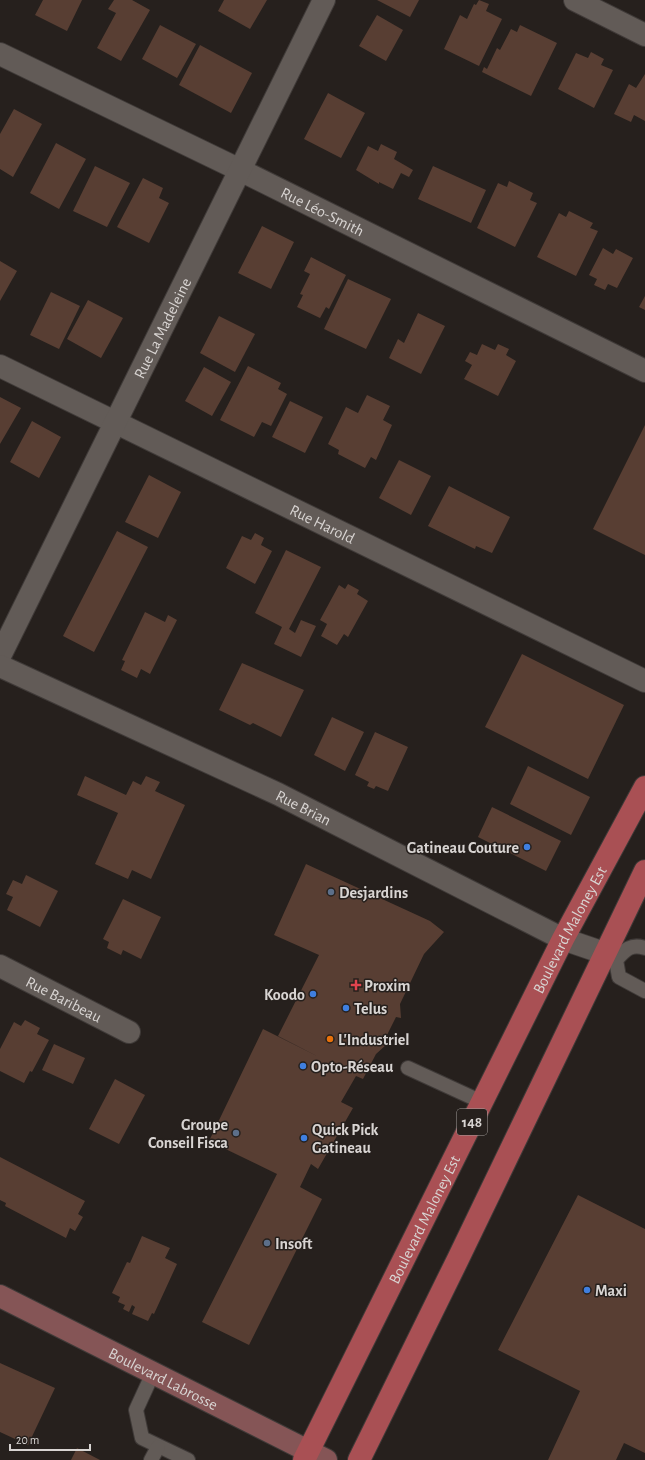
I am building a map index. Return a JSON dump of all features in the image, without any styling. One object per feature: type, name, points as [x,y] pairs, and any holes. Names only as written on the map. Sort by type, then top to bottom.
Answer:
[{"type":"main road","name":"Boulevard Maloney Est","points":[[313,1457],[482,1102],[563,939],[645,787]]},
{"type":"main road","points":[[359,1460],[610,957],[645,871]]},
{"type":"street","name":"Rue La Madeleine","points":[[0,656],[324,0]]},
{"type":"street","points":[[575,0],[645,35]]},
{"type":"street","name":"Rue Léo-Smith","points":[[0,54],[240,170],[645,371]]},
{"type":"street","name":"Rue Harold","points":[[0,366],[645,681]]},
{"type":"street","name":"Rue Brian","points":[[0,666],[278,794],[563,939],[610,957]]},
{"type":"street","name":"Rue Baribeau","points":[[0,966],[129,1032]]},
{"type":"street","name":"Boulevard Labrosse","points":[[0,1296],[153,1373],[313,1457]]},
{"type":"lane","points":[[645,948],[638,945],[627,947],[610,957],[619,977],[645,991]]},
{"type":"lane","points":[[408,1068],[482,1102]]},
{"type":"lane","points":[[153,1373],[136,1410],[142,1438],[158,1447],[188,1460]]},
{"type":"lane","points":[[151,1460],[158,1447]]},
{"type":"building","points":[[43,0],[82,0],[67,31],[35,15]]},
{"type":"building","points":[[114,0],[132,0],[150,10],[121,61],[97,48],[116,13],[108,9]]},
{"type":"building","points":[[224,0],[267,0],[250,29],[218,11]]},
{"type":"building","points":[[377,0],[419,0],[410,17]]},
{"type":"building","points":[[479,0],[489,4],[486,11],[502,19],[479,66],[444,49],[460,15],[467,19],[474,4],[476,5]]},
{"type":"building","points":[[377,15],[403,30],[386,61],[359,46]]},
{"type":"building","points":[[160,25],[196,44],[177,78],[142,59]]},
{"type":"building","points":[[520,25],[557,43],[531,96],[482,72],[484,67],[487,69],[497,48],[500,50],[511,29],[517,32]]},
{"type":"building","points":[[200,45],[252,73],[231,113],[179,85]]},
{"type":"building","points":[[591,52],[604,59],[601,65],[613,70],[594,108],[558,89],[576,53],[588,58]]},
{"type":"building","points":[[645,74],[645,121],[634,115],[631,122],[614,114],[629,84],[636,88]]},
{"type":"building","points":[[328,93],[365,113],[341,158],[304,139]]},
{"type":"building","points":[[14,109],[42,124],[13,177],[0,169],[0,134]]},
{"type":"building","points":[[56,143],[86,159],[59,209],[30,193]]},
{"type":"building","points":[[381,144],[397,152],[394,159],[413,170],[409,177],[401,173],[393,189],[379,182],[379,184],[356,170],[368,146],[378,151]]},
{"type":"building","points":[[95,166],[130,183],[107,227],[73,211]]},
{"type":"building","points":[[433,166],[486,190],[471,223],[418,199]]},
{"type":"building","points":[[143,178],[163,188],[159,198],[169,203],[149,243],[117,227]]},
{"type":"building","points":[[509,181],[533,193],[530,200],[537,203],[515,247],[477,228],[498,183],[507,187]]},
{"type":"building","points":[[569,211],[593,223],[590,228],[598,231],[576,276],[537,257],[559,213],[566,217]]},
{"type":"building","points":[[262,226],[294,242],[271,289],[238,273]]},
{"type":"building","points":[[603,248],[613,254],[616,249],[633,258],[617,288],[608,284],[605,290],[594,285],[597,279],[589,275]]},
{"type":"building","points":[[311,257],[346,275],[329,309],[326,307],[320,318],[297,307],[303,295],[300,294],[310,274],[304,271]]},
{"type":"building","points":[[0,261],[17,271],[0,301]]},
{"type":"building","points":[[348,279],[391,299],[366,349],[324,329]]},
{"type":"building","points":[[51,292],[80,306],[59,349],[30,335]]},
{"type":"building","points":[[645,296],[645,310],[639,307]]},
{"type":"building","points":[[88,300],[123,318],[101,358],[67,339]]},
{"type":"building","points":[[418,313],[445,326],[421,374],[389,358],[398,339],[404,343]]},
{"type":"building","points":[[219,316],[255,334],[235,372],[200,353]]},
{"type":"building","points":[[482,344],[495,350],[498,344],[509,349],[506,355],[516,361],[498,396],[464,379],[472,365],[465,361],[470,352],[477,355]]},
{"type":"building","points":[[248,366],[281,383],[278,389],[287,394],[271,426],[262,422],[254,437],[220,420]]},
{"type":"building","points":[[204,367],[231,382],[212,416],[185,401]]},
{"type":"building","points":[[367,395],[390,406],[383,420],[392,425],[376,460],[371,457],[365,468],[338,454],[339,450],[328,444],[346,407],[358,413]]},
{"type":"building","points":[[0,397],[21,408],[0,444]]},
{"type":"building","points":[[290,401],[323,417],[305,453],[272,437]]},
{"type":"building","points":[[32,421],[61,437],[39,478],[10,462]]},
{"type":"building","points":[[645,425],[645,555],[593,529]]},
{"type":"building","points":[[399,460],[431,476],[411,515],[379,498]]},
{"type":"building","points":[[149,475],[181,492],[158,538],[125,522]]},
{"type":"building","points":[[449,486],[510,517],[492,553],[476,546],[475,549],[428,526]]},
{"type":"building","points":[[117,531],[148,547],[94,652],[63,636]]},
{"type":"building","points":[[255,533],[264,538],[261,545],[272,551],[255,584],[226,568],[242,536],[251,540]]},
{"type":"building","points":[[286,550],[321,567],[289,629],[295,633],[301,620],[316,626],[301,657],[274,644],[282,627],[255,613]]},
{"type":"building","points":[[348,584],[359,590],[357,594],[368,601],[348,637],[344,634],[337,645],[321,636],[327,624],[320,620],[339,585],[345,589]]},
{"type":"building","points":[[145,612],[165,622],[168,615],[177,620],[150,674],[141,669],[137,678],[121,670],[125,661],[122,660]]},
{"type":"building","points":[[522,654],[624,705],[588,779],[485,727]]},
{"type":"building","points":[[242,663],[304,690],[281,737],[253,723],[250,725],[219,710]]},
{"type":"building","points":[[332,717],[364,732],[345,771],[314,755]]},
{"type":"building","points":[[375,732],[408,747],[388,791],[376,786],[374,789],[367,786],[369,782],[355,775]]},
{"type":"building","points":[[528,766],[590,797],[571,835],[510,804]]},
{"type":"building","points":[[85,776],[126,795],[133,781],[141,785],[146,776],[160,782],[155,791],[185,805],[151,879],[132,870],[128,879],[95,864],[118,813],[77,795]]},
{"type":"building","points":[[492,807],[561,841],[546,871],[478,837]]},
{"type":"building","points":[[306,864],[430,921],[444,932],[424,954],[400,1004],[401,1018],[396,1017],[383,1043],[386,1045],[376,1054],[363,1079],[356,1076],[341,1102],[353,1108],[318,1169],[311,1164],[300,1187],[322,1199],[249,1345],[202,1322],[277,1174],[209,1141],[263,1029],[319,1057],[278,1036],[319,955],[274,935]]},
{"type":"building","points":[[26,875],[58,891],[40,927],[7,910],[13,897],[6,894],[13,880],[22,884]]},
{"type":"building","points":[[123,899],[161,917],[141,959],[123,950],[121,955],[107,948],[109,942],[103,939]]},
{"type":"building","points":[[25,1020],[40,1028],[37,1034],[49,1040],[32,1072],[30,1071],[24,1083],[0,1071],[0,1049],[14,1022],[21,1026]]},
{"type":"building","points":[[54,1044],[85,1058],[73,1084],[42,1070]]},
{"type":"building","points":[[115,1079],[145,1095],[119,1144],[89,1129]]},
{"type":"building","points":[[0,1157],[85,1201],[78,1214],[83,1217],[75,1231],[70,1228],[66,1238],[5,1206],[6,1203],[0,1200]]},
{"type":"building","name":"Maxi","points":[[578,1195],[645,1229],[645,1453],[624,1443],[616,1460],[548,1460],[580,1391],[498,1350]]},
{"type":"building","points":[[142,1236],[170,1248],[165,1258],[177,1264],[154,1314],[152,1313],[148,1321],[132,1314],[135,1307],[132,1305],[129,1312],[123,1309],[125,1305],[118,1302],[120,1297],[112,1293],[127,1262],[130,1263]]},
{"type":"building","points":[[0,1363],[55,1388],[28,1445],[0,1432]]},
{"type":"building","points":[[77,1448],[100,1460],[71,1460]]},
{"type":"place","name":"Gatineau Couture","points":[[527,847]]},
{"type":"place","name":"Desjardins","points":[[331,892]]},
{"type":"place","name":"Proxim","points":[[356,985]]},
{"type":"place","name":"Koodo","points":[[313,994]]},
{"type":"place","name":"Telus","points":[[346,1008]]},
{"type":"place","name":"L'Industriel","points":[[330,1039]]},
{"type":"place","name":"Opto-Réseau","points":[[303,1066]]},
{"type":"place","name":"Groupe Conseil Fisca","points":[[236,1133]]},
{"type":"place","name":"Quick Pick Gatineau","points":[[304,1138]]},
{"type":"place","name":"Insoft","points":[[267,1243]]},
{"type":"place","name":"Maxi","points":[[587,1290]]}]
